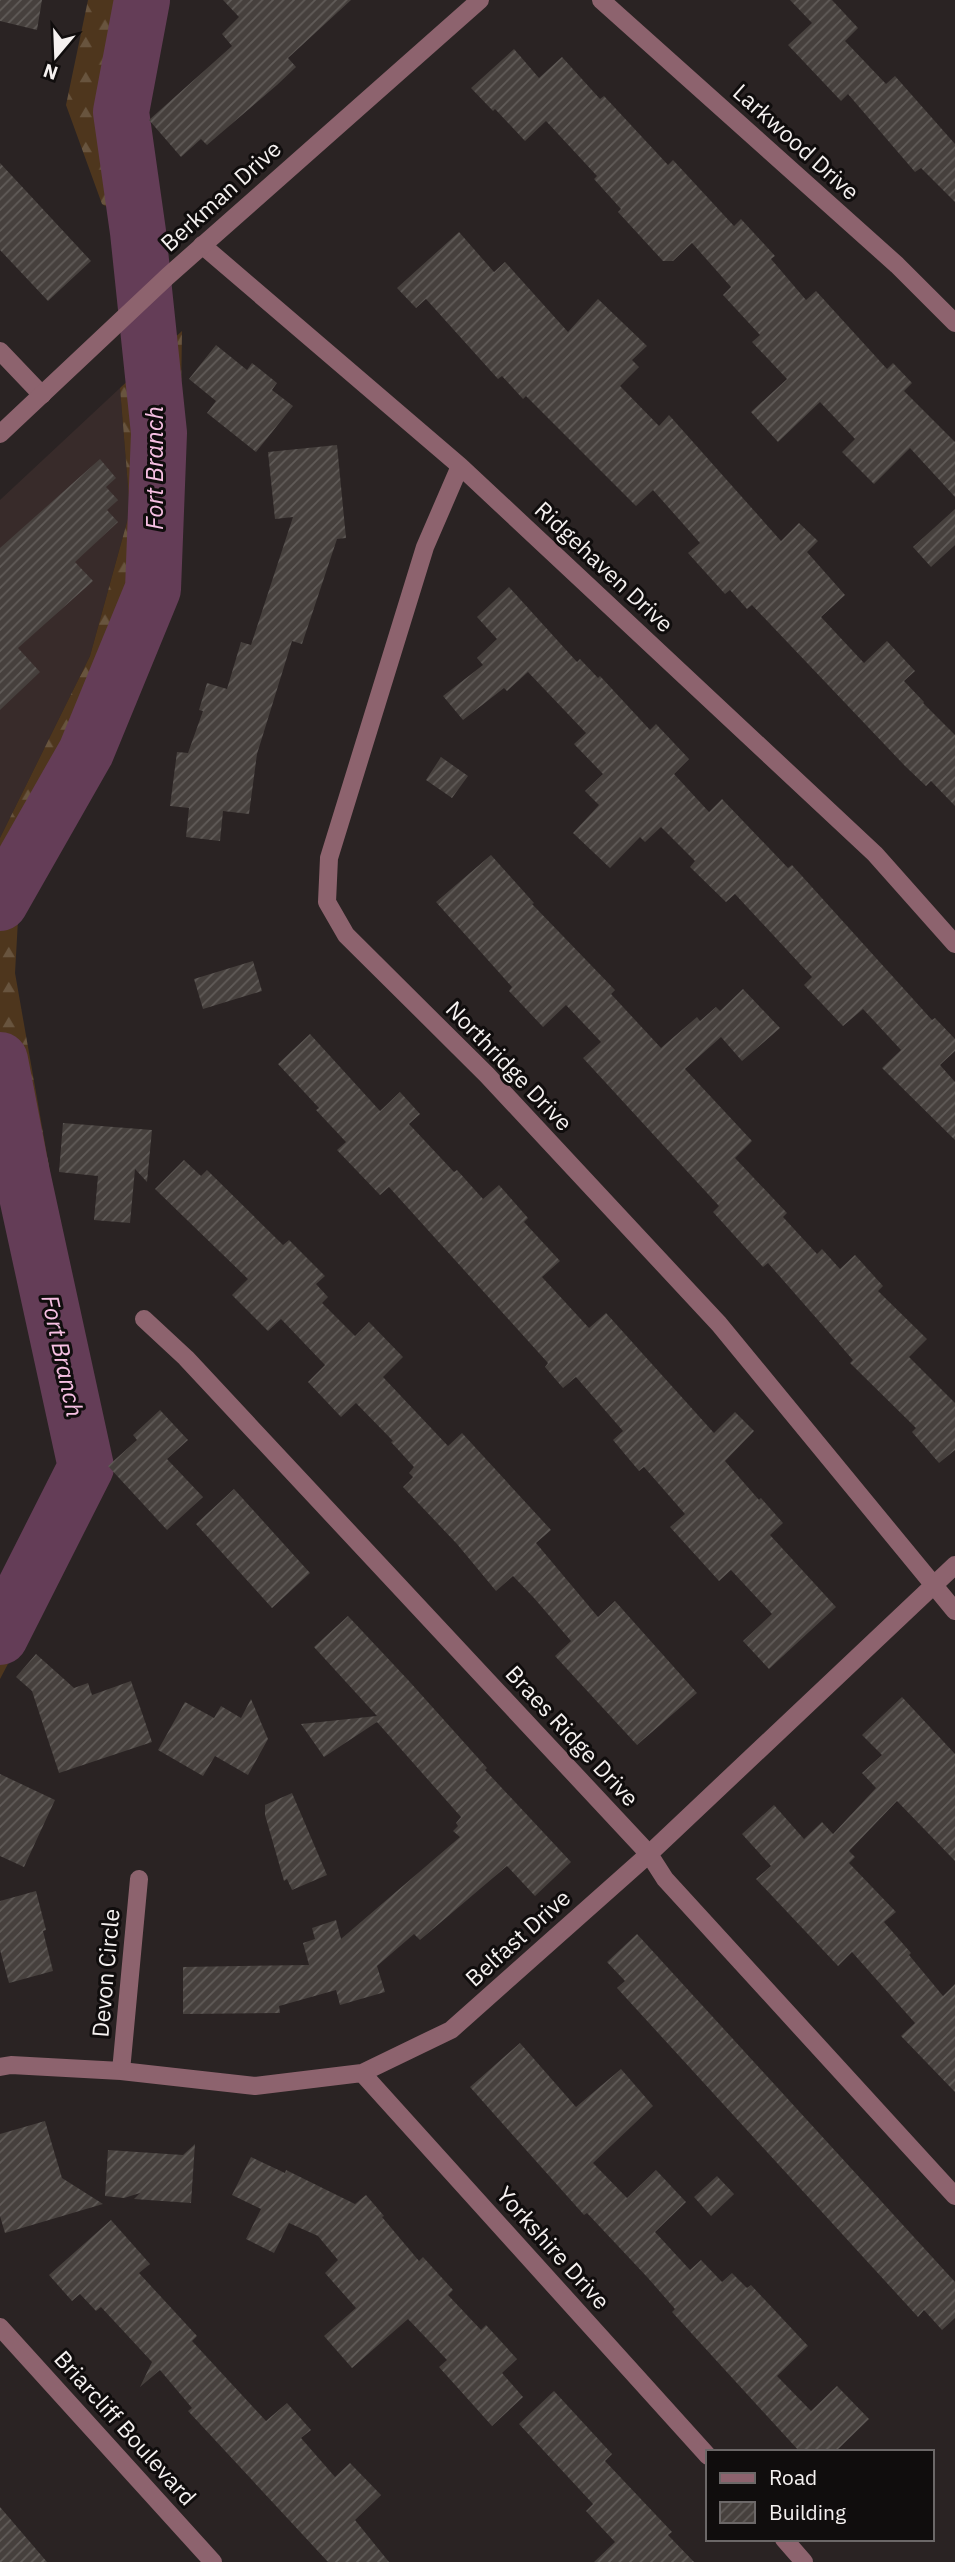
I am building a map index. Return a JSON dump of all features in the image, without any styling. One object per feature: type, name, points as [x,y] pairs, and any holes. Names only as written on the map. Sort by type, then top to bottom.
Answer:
[{"type":"street","name":"Berkman Drive","points":[[0,434],[202,245],[480,0]]},
{"type":"street","name":"Larkwood Drive","points":[[601,0],[887,256],[955,323]]},
{"type":"street","name":"Ridgehaven Drive","points":[[202,245],[460,466],[875,854],[955,944]]},
{"type":"street","points":[[0,351],[41,395]]},
{"type":"street","name":"Northridge Drive","points":[[460,466],[425,547],[329,858],[327,902],[346,935],[487,1075],[719,1324],[955,1611]]},
{"type":"street","name":"Braes Ridge Drive","points":[[144,1319],[186,1358],[649,1854],[665,1879],[955,2196]]},
{"type":"street","name":"Belfast Drive","points":[[0,2067],[11,2065],[121,2071],[255,2086],[362,2073],[451,2031],[649,1854],[955,1565]]},
{"type":"street","name":"Devon Circle","points":[[121,2071],[139,1879]]},
{"type":"street","name":"Yorkshire Drive","points":[[362,2073],[706,2454]]},
{"type":"street","name":"Briarcliff Boulevard","points":[[0,2327],[213,2562]]},
{"type":"street","points":[[786,2541],[804,2562]]},
{"type":"shaded area","points":[[120,388],[130,511],[90,656],[0,838],[0,500]]},
{"type":"green space","points":[[88,0],[164,0],[145,96],[154,223],[133,222],[102,204],[66,105]]},
{"type":"green space","points":[[182,331],[178,595],[113,736],[19,902],[15,973],[93,1417],[101,1487],[0,1679],[0,1579],[62,1453],[0,1184],[0,838],[90,656],[130,511],[120,388]]},
{"type":"building","points":[[0,0],[42,0],[37,30],[0,21]]},
{"type":"building","points":[[223,0],[351,0],[288,58],[296,67],[277,85],[207,145],[201,139],[181,157],[149,120],[232,46],[222,34],[239,17]]},
{"type":"building","points":[[790,0],[832,0],[858,28],[845,41],[886,84],[895,76],[955,144],[955,202],[921,168],[915,172],[848,94],[841,101],[788,45],[812,23]]},
{"type":"building","points":[[514,49],[539,78],[562,57],[600,99],[604,96],[668,165],[673,160],[734,226],[741,219],[775,256],[771,259],[806,300],[816,291],[887,369],[893,363],[912,383],[904,391],[955,442],[955,497],[910,448],[874,484],[842,452],[855,439],[820,402],[778,442],[751,412],[787,379],[752,342],[760,335],[723,295],[731,287],[692,243],[673,261],[663,261],[618,212],[621,209],[594,179],[597,176],[546,121],[525,141],[471,88]]},
{"type":"building","points":[[0,163],[91,261],[48,301],[0,250]]},
{"type":"building","points":[[459,232],[494,272],[505,262],[568,332],[598,299],[647,346],[632,360],[639,367],[620,386],[659,426],[669,415],[781,541],[799,523],[818,541],[807,552],[845,595],[821,617],[864,663],[887,641],[915,671],[904,681],[955,735],[955,806],[931,781],[926,786],[905,766],[752,605],[747,609],[730,590],[725,594],[688,553],[700,543],[653,490],[636,506],[526,396],[523,399],[502,376],[498,379],[426,299],[416,308],[397,288]]},
{"type":"building","points":[[216,345],[247,370],[252,363],[277,383],[272,390],[293,406],[256,452],[207,413],[216,401],[189,379]]},
{"type":"building","points":[[337,445],[346,538],[337,539],[302,644],[292,641],[257,754],[249,814],[223,811],[220,841],[186,837],[189,808],[170,806],[177,752],[188,753],[203,711],[199,710],[207,683],[227,689],[241,642],[251,645],[293,517],[275,519],[268,452]]},
{"type":"building","points":[[100,459],[116,478],[106,487],[118,500],[107,510],[118,522],[75,562],[93,581],[18,648],[40,672],[0,710],[0,548]]},
{"type":"building","points":[[955,509],[955,545],[931,567],[913,547]]},
{"type":"building","points":[[509,587],[577,662],[580,659],[598,678],[600,676],[650,730],[656,724],[689,759],[674,774],[709,812],[722,799],[788,868],[792,865],[932,1020],[935,1018],[955,1039],[955,1051],[940,1065],[955,1082],[955,1140],[882,1068],[901,1050],[863,1009],[843,1026],[804,985],[812,977],[735,894],[726,902],[690,867],[695,861],[661,827],[645,842],[640,837],[610,868],[573,833],[599,805],[585,791],[603,774],[574,744],[586,733],[528,672],[507,691],[504,688],[463,720],[443,696],[483,665],[477,658],[497,639],[477,617]]},
{"type":"building","points":[[441,757],[468,776],[452,798],[426,780]]},
{"type":"building","points":[[491,855],[534,903],[532,904],[615,990],[611,994],[661,1048],[697,1017],[700,1021],[716,1007],[720,1011],[743,989],[780,1028],[742,1061],[721,1037],[685,1069],[752,1141],[735,1158],[787,1213],[783,1217],[817,1254],[822,1249],[840,1269],[855,1255],[883,1286],[878,1291],[927,1339],[909,1357],[955,1403],[955,1450],[939,1463],[912,1432],[916,1428],[850,1363],[853,1360],[768,1263],[763,1267],[713,1212],[719,1206],[583,1058],[601,1042],[566,1005],[543,1027],[509,991],[512,987],[436,902]]},
{"type":"building","points":[[253,961],[262,991],[203,1009],[194,979]]},
{"type":"building","points":[[310,1034],[380,1111],[400,1092],[420,1114],[409,1124],[483,1199],[499,1185],[528,1218],[524,1222],[560,1261],[542,1277],[589,1328],[606,1313],[714,1433],[735,1412],[754,1431],[725,1461],[783,1523],[770,1535],[836,1607],[769,1669],[743,1641],[772,1614],[731,1570],[719,1581],[670,1527],[685,1514],[644,1467],[639,1471],[613,1440],[623,1431],[576,1377],[563,1388],[545,1367],[548,1363],[389,1187],[380,1195],[337,1150],[346,1142],[278,1064]]},
{"type":"building","points":[[63,1123],[152,1130],[147,1182],[135,1169],[130,1223],[94,1220],[98,1176],[59,1172]]},
{"type":"building","points":[[184,1160],[201,1176],[207,1170],[283,1245],[289,1240],[325,1276],[316,1284],[328,1297],[322,1303],[355,1336],[369,1322],[403,1357],[383,1377],[448,1446],[462,1433],[551,1530],[536,1543],[598,1617],[615,1601],[697,1693],[637,1745],[555,1656],[571,1641],[534,1598],[513,1576],[496,1591],[457,1544],[403,1487],[413,1477],[409,1473],[414,1467],[391,1442],[393,1441],[356,1403],[341,1417],[308,1382],[325,1365],[281,1319],[268,1331],[232,1295],[248,1279],[155,1189]]},
{"type":"building","points":[[160,1410],[188,1440],[167,1459],[203,1497],[167,1530],[108,1466],[137,1440],[133,1435]]},
{"type":"building","points":[[234,1489],[310,1573],[272,1608],[196,1524]]},
{"type":"building","points":[[348,1616],[571,1862],[535,1896],[507,1866],[420,1940],[414,1934],[377,1966],[385,1992],[340,2005],[336,1990],[279,2006],[280,2013],[183,2014],[183,1967],[309,1965],[303,1943],[315,1939],[312,1928],[336,1920],[341,1939],[460,1837],[453,1831],[461,1817],[377,1722],[324,1757],[301,1724],[377,1716],[314,1647]]},
{"type":"building","points":[[36,1654],[74,1688],[88,1683],[92,1695],[131,1681],[152,1742],[59,1773],[32,1691],[16,1677]]},
{"type":"building","points":[[902,1697],[955,1754],[955,1861],[897,1801],[849,1851],[855,1857],[849,1863],[896,1912],[884,1922],[943,1996],[955,1984],[955,2092],[901,2036],[915,2023],[852,1952],[838,1966],[756,1879],[771,1866],[742,1834],[774,1805],[804,1839],[822,1822],[833,1834],[876,1788],[862,1773],[882,1755],[862,1735]]},
{"type":"building","points":[[251,1699],[268,1739],[248,1775],[215,1756],[203,1776],[158,1750],[185,1702],[214,1718],[221,1706],[241,1718]]},
{"type":"building","points":[[0,1774],[55,1800],[24,1867],[0,1856]]},
{"type":"building","points":[[292,1793],[327,1875],[292,1890],[287,1879],[284,1881],[265,1815],[265,1805]]},
{"type":"building","points":[[36,1891],[53,1971],[9,1983],[0,1950],[0,1901]]},
{"type":"building","points":[[637,1934],[955,2282],[955,2318],[942,2330],[924,2310],[918,2317],[617,1988],[625,1981],[607,1962]]},
{"type":"building","points":[[520,2043],[576,2107],[621,2069],[653,2106],[593,2163],[627,2198],[656,2170],[686,2202],[655,2232],[690,2270],[701,2260],[722,2282],[732,2273],[747,2288],[751,2285],[808,2346],[777,2376],[811,2411],[837,2386],[869,2419],[837,2450],[798,2450],[672,2312],[675,2309],[648,2278],[587,2213],[584,2215],[470,2087]]},
{"type":"building","points":[[45,2121],[62,2178],[103,2204],[5,2233],[0,2216],[0,2134]]},
{"type":"building","points":[[195,2144],[191,2203],[134,2199],[140,2193],[124,2198],[105,2196],[108,2150],[183,2155]]},
{"type":"building","points":[[251,2157],[285,2173],[286,2170],[355,2204],[366,2195],[419,2261],[423,2257],[453,2290],[448,2295],[481,2330],[486,2325],[517,2359],[502,2373],[523,2397],[492,2426],[439,2367],[447,2360],[408,2319],[352,2368],[324,2336],[356,2308],[325,2273],[338,2260],[318,2236],[289,2223],[274,2253],[246,2239],[261,2209],[232,2195]]},
{"type":"building","points":[[717,2176],[734,2194],[711,2216],[694,2197]]},
{"type":"building","points":[[111,2220],[150,2264],[139,2273],[197,2336],[192,2341],[266,2421],[287,2403],[311,2430],[301,2438],[335,2477],[350,2463],[381,2495],[355,2520],[389,2562],[328,2562],[188,2411],[192,2408],[160,2370],[140,2387],[152,2362],[101,2307],[96,2311],[80,2294],[72,2301],[49,2275]]},
{"type":"building","points":[[554,2391],[612,2454],[605,2461],[672,2532],[668,2535],[694,2562],[594,2562],[615,2542],[586,2511],[593,2504],[519,2424]]},
{"type":"building","points":[[0,2507],[47,2562],[0,2562]]},
{"type":"waterway","name":"Fort Branch","points":[[0,903],[86,752],[153,589],[159,433],[138,232],[121,112],[142,0]]},
{"type":"waterway","name":"Fort Branch","points":[[0,1060],[86,1467],[0,1637]]}]
